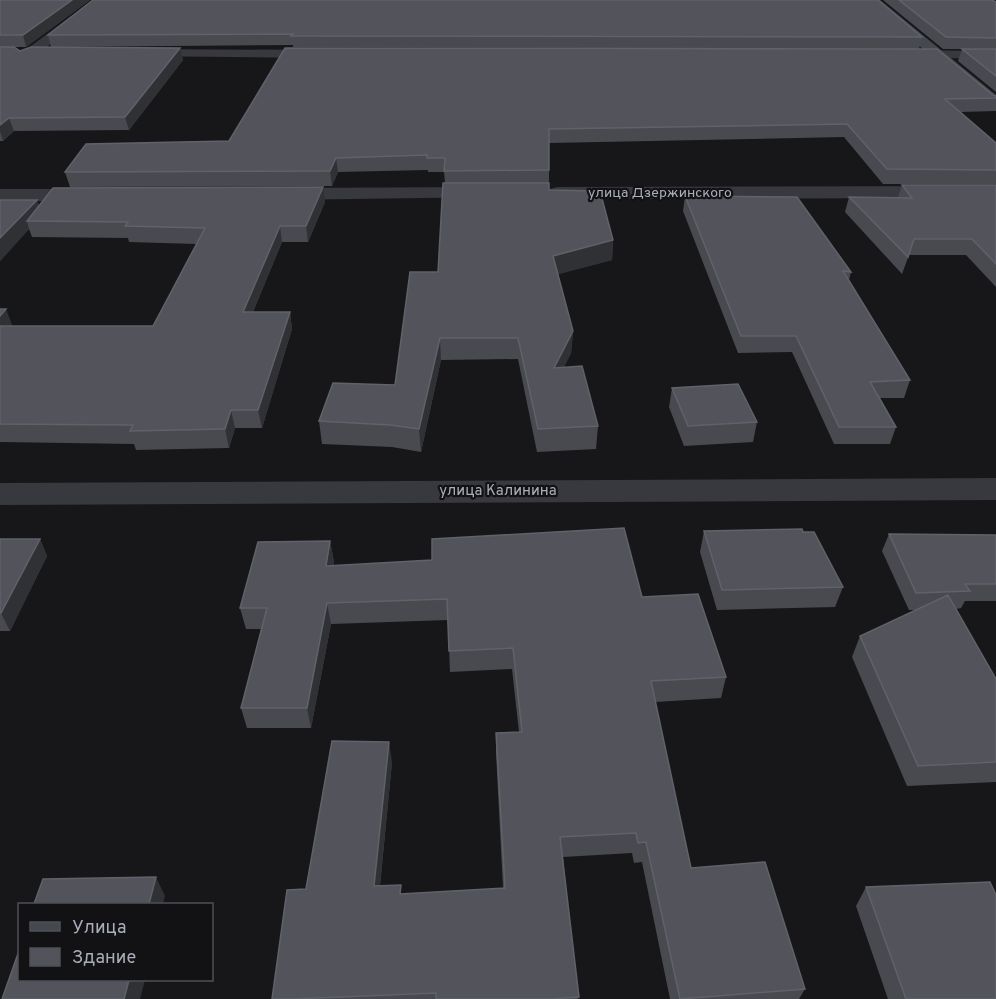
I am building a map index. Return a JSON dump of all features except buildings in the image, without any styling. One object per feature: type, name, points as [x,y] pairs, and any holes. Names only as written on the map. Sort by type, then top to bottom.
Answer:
[{"type":"main road","points":[[872,0],[996,103]]},
{"type":"street","points":[[0,76],[101,0]]},
{"type":"street","points":[[10,53],[54,53]]},
{"type":"street","points":[[126,53],[340,54]]},
{"type":"street","points":[[891,54],[996,55]]},
{"type":"street","name":"улица Дзержинского","points":[[541,193],[996,192]]},
{"type":"street","points":[[262,194],[505,193]]},
{"type":"street","points":[[0,195],[114,195]]},
{"type":"street","name":"улица Калинина","points":[[0,494],[996,489]]}]
